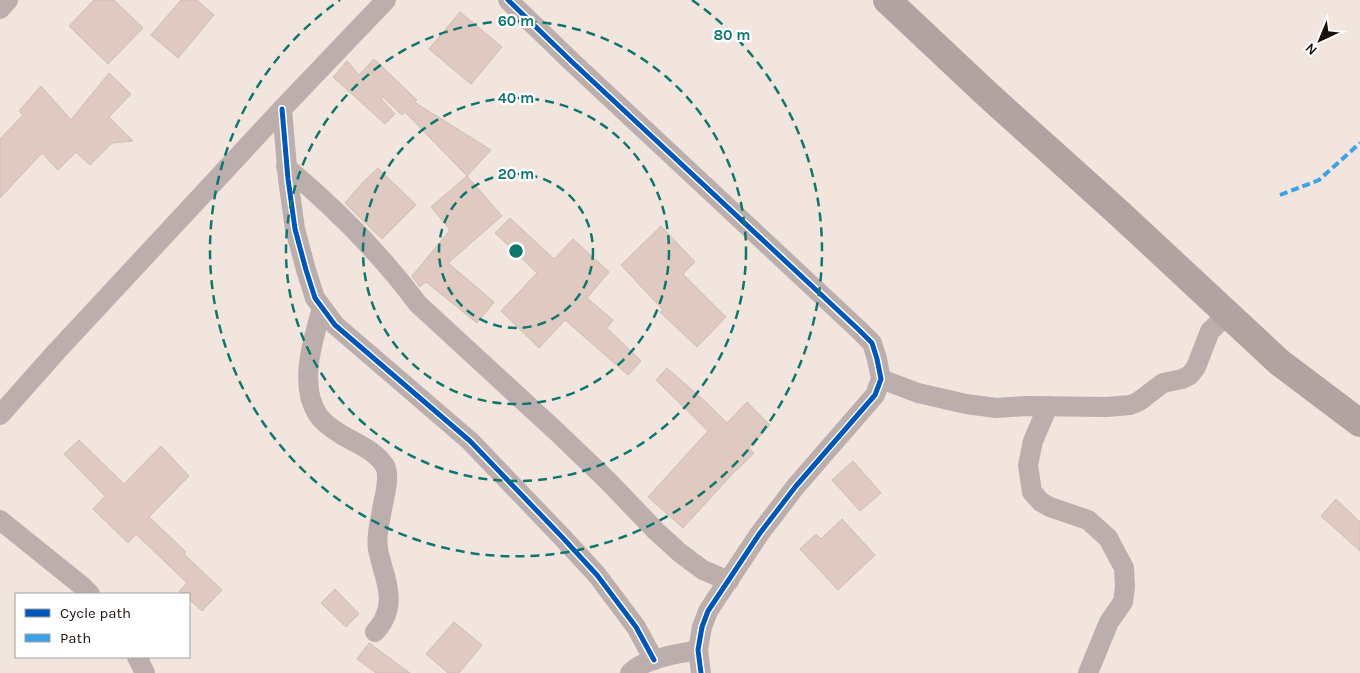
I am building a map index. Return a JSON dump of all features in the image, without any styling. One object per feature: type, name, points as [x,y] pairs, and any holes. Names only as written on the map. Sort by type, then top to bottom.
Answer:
[{"type":"street","points":[[0,9],[8,0]]},
{"type":"street","points":[[0,416],[56,352],[386,0]]},
{"type":"street","points":[[887,0],[1279,362],[1360,423]]},
{"type":"street","points":[[510,1],[865,336],[872,343],[877,359],[880,379],[875,395],[796,486],[760,533],[708,612],[702,627],[698,650],[701,673]]},
{"type":"street","points":[[282,109],[286,167],[295,229],[315,298],[335,325],[470,441],[563,538],[597,575],[636,627],[654,660]]},
{"type":"street","points":[[286,167],[348,223],[400,280],[418,304],[557,432],[656,531],[680,553],[703,570],[729,581]]},
{"type":"street","points":[[322,308],[308,373],[310,397],[318,416],[329,426],[376,456],[385,466],[387,474],[377,534],[389,602],[384,620],[375,632]]},
{"type":"street","points":[[880,379],[918,393],[966,404],[996,408],[1027,406],[1107,407],[1138,402],[1163,384],[1190,375],[1196,367],[1210,331],[1228,314]]},
{"type":"street","points":[[1048,406],[1033,441],[1028,465],[1032,492],[1041,502],[1050,507],[1088,520],[1108,538],[1124,568],[1125,587],[1123,602],[1109,622],[1088,673]]},
{"type":"street","points":[[0,520],[89,593]]},
{"type":"street","points":[[630,673],[654,660],[698,650]]},
{"type":"street","points":[[138,658],[145,673]]},
{"type":"building","points":[[94,0],[114,0],[143,28],[108,64],[69,26]]},
{"type":"building","points":[[181,0],[197,0],[214,15],[178,58],[151,35]]},
{"type":"building","points":[[460,12],[502,47],[471,84],[429,49]]},
{"type":"building","points":[[374,59],[417,100],[414,102],[491,150],[467,176],[405,112],[402,115],[383,97],[381,99],[395,114],[385,124],[333,77],[347,61],[359,75]]},
{"type":"building","points":[[109,73],[131,94],[109,117],[133,141],[112,143],[90,165],[76,152],[58,170],[42,153],[0,198],[0,139],[23,115],[19,111],[41,86],[71,120]]},
{"type":"building","points":[[378,168],[416,205],[382,239],[345,203]]},
{"type":"building","points":[[467,176],[502,216],[448,263],[494,302],[477,323],[426,282],[420,287],[412,276],[450,230],[431,207]]},
{"type":"building","points":[[510,218],[554,259],[573,239],[609,272],[587,298],[613,320],[607,328],[641,361],[628,375],[565,320],[539,348],[501,311],[537,273],[495,233]]},
{"type":"building","points":[[661,226],[695,262],[683,274],[726,317],[697,347],[660,312],[663,310],[621,265]]},
{"type":"building","points":[[667,368],[727,423],[747,402],[770,425],[749,448],[754,453],[683,528],[648,497],[708,431],[656,380]]},
{"type":"building","points":[[79,440],[124,484],[161,446],[189,476],[149,517],[222,590],[202,611],[190,600],[190,593],[179,591],[187,583],[136,534],[128,543],[93,509],[105,496],[64,454]]},
{"type":"building","points":[[853,461],[881,493],[860,511],[832,480]]},
{"type":"building","points":[[1336,499],[1360,522],[1360,551],[1321,516]]},
{"type":"building","points":[[842,519],[875,555],[838,590],[800,549],[816,534],[821,539]]},
{"type":"building","points":[[335,589],[359,614],[346,627],[321,603]]},
{"type":"building","points":[[454,622],[482,645],[459,673],[448,673],[426,654]]},
{"type":"building","points":[[369,643],[410,673],[376,673],[357,659]]},
{"type":"marked path","points":[[1280,195],[1319,180],[1360,143]]},
{"type":"cycle path","points":[[508,0],[859,330],[872,343],[877,359],[881,379],[875,395],[796,486],[760,533],[708,611],[702,627],[698,650],[701,673]]},
{"type":"cycle path","points":[[282,109],[288,179],[295,229],[315,298],[335,325],[470,441],[563,538],[597,575],[636,627],[654,660]]}]
